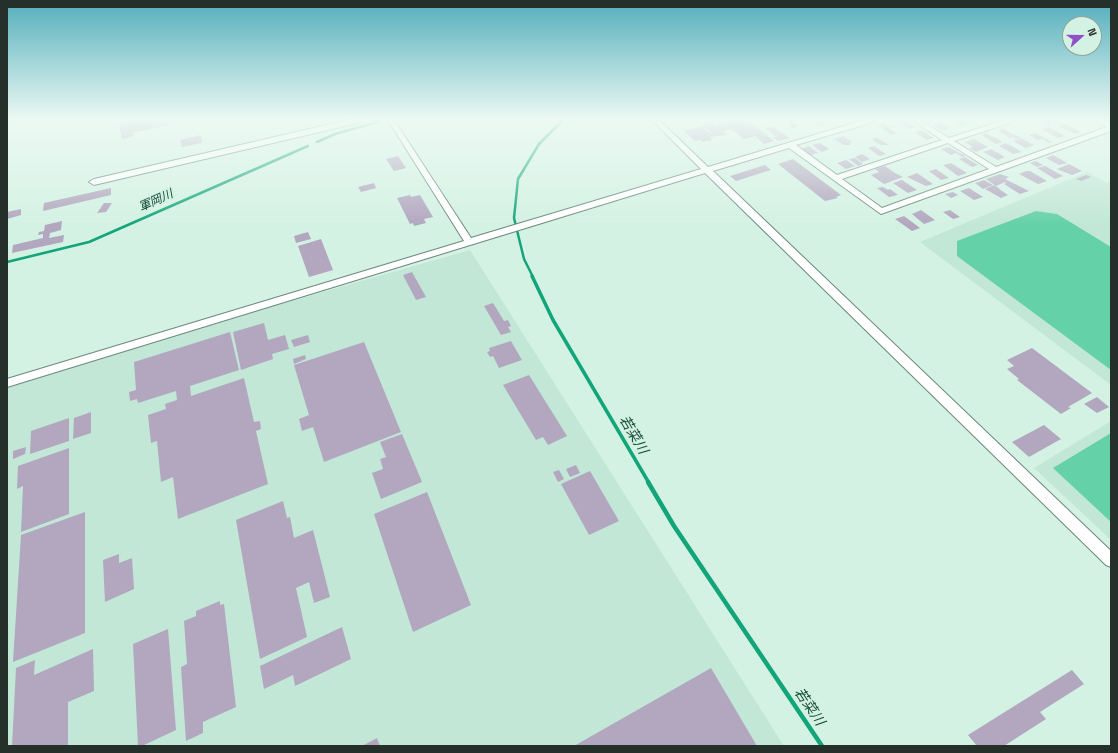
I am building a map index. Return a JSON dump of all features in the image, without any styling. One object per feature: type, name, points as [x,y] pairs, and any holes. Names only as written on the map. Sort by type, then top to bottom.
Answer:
[{"type":"street","points":[[94,182],[208,155]]},
{"type":"street","points":[[413,155],[469,242]]},
{"type":"street","points":[[692,155],[1111,560]]},
{"type":"street","points":[[7,383],[754,155]]},
{"type":"street","points":[[804,155],[881,211],[1036,155]]},
{"type":"street","points":[[836,178],[905,155]]},
{"type":"street","points":[[971,155],[996,170]]},
{"type":"shaded area","points":[[1087,172],[1107,183],[1111,181],[1111,385],[920,242]]},
{"type":"shaded area","points":[[470,250],[784,746],[7,746],[7,382]]},
{"type":"shaded area","points":[[1111,421],[1111,540],[1034,468]]},
{"type":"green space","points":[[1036,211],[1057,214],[1111,247],[1111,370],[957,256],[957,241]]},
{"type":"green space","points":[[1111,433],[1111,522],[1053,468]]},
{"type":"building","points":[[864,155],[870,159],[862,162],[855,157]]},
{"type":"building","points":[[989,155],[1002,155],[1005,157],[998,160]]},
{"type":"building","points":[[1053,155],[1067,163],[1059,165],[1046,158]]},
{"type":"building","points":[[398,156],[406,168],[394,171],[386,159]]},
{"type":"building","points":[[965,157],[978,165],[972,167],[959,159]]},
{"type":"building","points":[[855,158],[863,164],[858,166],[849,159]]},
{"type":"building","points":[[793,159],[841,195],[836,197],[838,198],[825,201],[778,164]]},
{"type":"building","points":[[846,160],[855,166],[846,169],[837,163]]},
{"type":"building","points":[[1036,161],[1043,165],[1037,167],[1030,163]]},
{"type":"building","points":[[951,163],[967,173],[958,176],[943,165]]},
{"type":"building","points":[[1069,164],[1082,171],[1072,175],[1057,169]]},
{"type":"building","points":[[765,165],[771,170],[736,181],[730,176]]},
{"type":"building","points":[[885,166],[903,177],[884,184],[871,175],[879,172],[875,169]]},
{"type":"building","points":[[1045,166],[1063,176],[1055,179],[1037,168]]},
{"type":"building","points":[[936,169],[949,178],[941,180],[929,171]]},
{"type":"building","points":[[1030,171],[1047,181],[1038,184],[1019,174]]},
{"type":"building","points":[[917,173],[933,184],[926,186],[907,177]]},
{"type":"building","points":[[1000,174],[1009,177],[1005,179],[1029,191],[1020,194],[1004,184],[1006,183],[1005,182],[996,186],[986,179]]},
{"type":"building","points":[[1086,175],[1091,177],[1081,181],[1076,179]]},
{"type":"building","points":[[902,180],[917,190],[908,193],[893,183]]},
{"type":"building","points":[[984,180],[993,185],[983,189],[975,183]]},
{"type":"building","points":[[374,183],[376,188],[361,192],[358,187]]},
{"type":"building","points":[[994,185],[1008,195],[1001,198],[985,189]]},
{"type":"building","points":[[883,187],[888,190],[890,189],[898,195],[889,197],[877,188]]},
{"type":"building","points":[[111,188],[111,195],[43,211],[44,203]]},
{"type":"building","points":[[969,188],[983,197],[974,200],[960,191]]},
{"type":"building","points":[[953,192],[958,195],[951,198],[945,194]]},
{"type":"building","points":[[410,195],[411,197],[420,195],[433,217],[424,219],[426,223],[414,226],[413,223],[410,224],[397,198]]},
{"type":"building","points":[[104,203],[112,203],[106,212],[97,213]]},
{"type":"building","points":[[21,209],[21,215],[7,219],[7,212]]},
{"type":"building","points":[[921,210],[935,220],[924,224],[912,214]]},
{"type":"building","points":[[950,210],[960,217],[953,219],[943,212]]},
{"type":"building","points":[[904,216],[920,228],[912,231],[895,219]]},
{"type":"building","points":[[62,221],[61,230],[50,233],[49,238],[64,235],[63,242],[12,253],[13,245],[43,238],[43,234],[38,235],[39,232],[44,231],[45,225]]},
{"type":"building","points":[[308,232],[311,239],[296,243],[294,236]]},
{"type":"building","points":[[321,239],[333,270],[309,277],[298,246]]},
{"type":"building","points":[[412,272],[426,297],[416,300],[403,275]]},
{"type":"building","points":[[493,303],[504,321],[508,320],[511,326],[508,327],[511,332],[501,335],[484,306]]},
{"type":"building","points":[[264,323],[268,340],[285,335],[289,349],[272,354],[273,359],[241,370],[233,332]]},
{"type":"building","points":[[230,332],[239,370],[190,386],[191,396],[244,378],[254,422],[260,421],[261,429],[256,431],[268,484],[178,519],[173,477],[161,482],[157,441],[151,443],[148,415],[166,409],[165,404],[177,400],[176,391],[138,403],[137,399],[130,401],[129,392],[136,390],[134,362]]},
{"type":"building","points":[[308,335],[310,342],[294,347],[291,340]]},
{"type":"building","points":[[511,341],[522,360],[499,368],[493,356],[490,357],[487,352],[490,351],[489,348]]},
{"type":"building","points":[[364,342],[401,432],[324,462],[313,427],[302,431],[299,419],[309,415],[294,365]]},
{"type":"building","points":[[1032,348],[1092,393],[1068,407],[1071,408],[1061,414],[1017,380],[1019,379],[1007,369],[1014,366],[1007,360]]},
{"type":"building","points":[[305,355],[306,359],[294,364],[293,359]]},
{"type":"building","points":[[529,375],[567,436],[548,445],[543,437],[536,440],[503,385]]},
{"type":"building","points":[[1097,397],[1109,407],[1097,413],[1084,404]]},
{"type":"building","points":[[91,412],[91,433],[73,439],[74,418]]},
{"type":"building","points":[[69,418],[69,441],[30,454],[31,431]]},
{"type":"building","points":[[1044,425],[1061,439],[1029,457],[1012,442]]},
{"type":"building","points":[[402,434],[422,482],[381,499],[372,473],[383,469],[380,459],[386,457],[380,442]]},
{"type":"building","points":[[26,447],[25,454],[13,459],[13,451]]},
{"type":"building","points":[[69,448],[69,514],[21,532],[23,486],[17,489],[18,466]]},
{"type":"building","points":[[576,465],[580,473],[570,477],[566,469]]},
{"type":"building","points":[[559,470],[564,479],[558,482],[553,472]]},
{"type":"building","points":[[590,471],[619,521],[589,535],[561,484]]},
{"type":"building","points":[[427,492],[471,605],[413,632],[374,514]]},
{"type":"building","points":[[283,501],[287,518],[290,517],[294,538],[313,530],[330,597],[314,603],[309,582],[296,588],[307,637],[260,659],[236,520]]},
{"type":"building","points":[[85,512],[85,633],[13,662],[21,535]]},
{"type":"building","points":[[119,554],[119,563],[132,558],[134,589],[105,602],[103,560]]},
{"type":"building","points":[[220,601],[220,605],[224,604],[236,707],[203,722],[203,733],[186,741],[181,667],[187,664],[184,621],[196,616],[196,611]]},
{"type":"building","points":[[342,627],[351,659],[295,686],[293,675],[264,689],[260,666]]},
{"type":"building","points":[[168,629],[176,730],[142,746],[138,746],[133,644]]},
{"type":"building","points":[[93,649],[94,691],[68,702],[68,746],[12,746],[16,668],[35,660],[34,675]]},
{"type":"building","points":[[711,668],[757,746],[574,746]]},
{"type":"building","points":[[1072,670],[1084,684],[1040,712],[1046,719],[1004,746],[977,746],[968,735]]},
{"type":"building","points":[[377,738],[380,746],[362,746]]},
{"type":"waterway","name":"軍岡川","points":[[7,262],[89,242],[287,155]]},
{"type":"waterway","name":"若菜川","points":[[532,155],[518,179],[514,218],[524,259],[533,277]]},
{"type":"waterway","name":"若菜川","points":[[532,276],[553,320],[649,483]]},
{"type":"waterway","name":"若菜川","points":[[648,482],[674,526],[822,746]]}]
